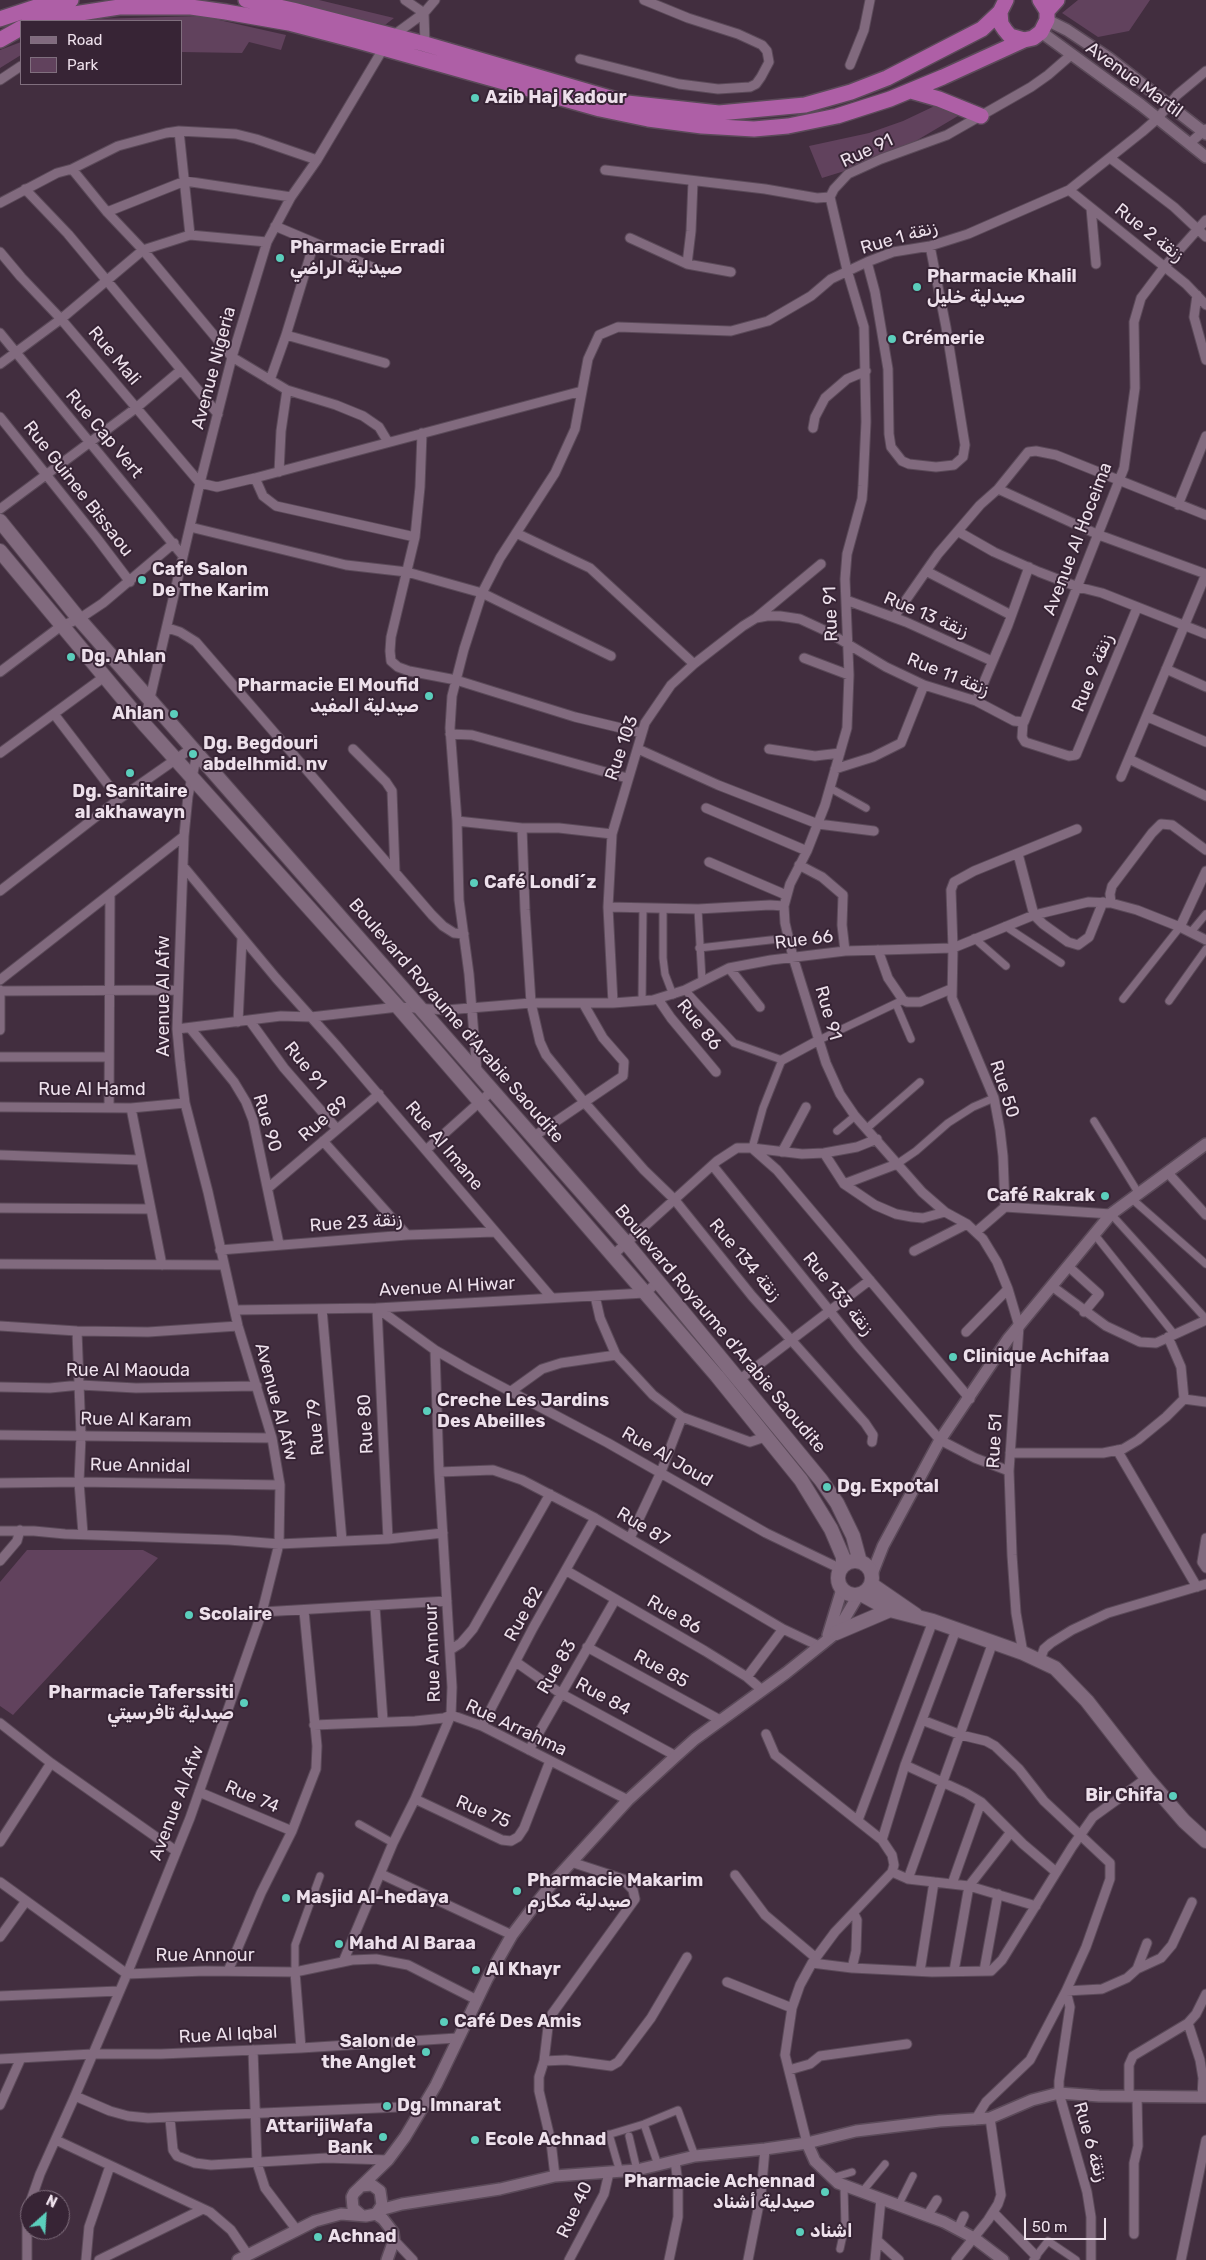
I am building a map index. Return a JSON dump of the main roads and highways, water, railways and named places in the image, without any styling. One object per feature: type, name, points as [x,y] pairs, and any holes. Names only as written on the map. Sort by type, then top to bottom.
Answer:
[{"type":"highway","points":[[0,19],[36,7],[71,0]]},
{"type":"highway","points":[[246,0],[293,10],[425,44],[627,103],[688,111],[750,112],[805,105],[852,92],[887,78],[975,33],[1004,3]]},
{"type":"highway","points":[[33,20],[119,7],[191,7],[289,24],[600,109],[648,119],[728,128],[788,126],[837,116],[911,91],[1024,40],[1033,38],[1044,16],[1057,0]]},
{"type":"highway","points":[[1004,3],[1001,24],[1010,36],[1024,40]]},
{"type":"highway","points":[[0,31],[20,24]]},
{"type":"highway","points":[[0,40],[20,29]]},
{"type":"highway","points":[[911,91],[939,99],[981,116]]},
{"type":"main road","name":"Boulevard Royaume d'Arabie Saoudite","points":[[0,521],[79,619],[627,1244],[821,1480],[837,1503],[853,1536],[864,1578],[850,1594],[842,1589],[838,1579],[843,1558],[838,1544],[819,1508],[801,1480],[717,1376],[398,1007],[144,724],[0,551]]},
{"type":"main road","points":[[842,1567],[852,1561],[890,1610],[933,1621],[1024,1652],[1055,1668],[1087,1701],[1147,1778],[1184,1821],[1206,1841]]},
{"type":"main road","points":[[864,1578],[918,1617]]},
{"type":"main road","points":[[827,1639],[890,1610]]},
{"type":"place","name":"Azib Haj Kadour","points":[[475,98]]},
{"type":"place","name":"Pharmacie Erradi صيدلية الراضي","points":[[280,258]]},
{"type":"place","name":"Pharmacie Khalil صيدلية خليل","points":[[917,287]]},
{"type":"place","name":"Crémerie","points":[[892,339]]},
{"type":"place","name":"Cafe Salon De The Karim","points":[[142,580]]},
{"type":"place","name":"Dg. Ahlan","points":[[71,657]]},
{"type":"place","name":"Pharmacie El Moufid صيدلية المفيد","points":[[429,696]]},
{"type":"place","name":"Ahlan","points":[[174,714]]},
{"type":"place","name":"Dg. Begdouri abdelhmid. nv","points":[[193,754]]},
{"type":"place","name":"Dg. Sanitaire al akhawayn","points":[[130,773]]},
{"type":"place","name":"Café Londi´z","points":[[474,883]]},
{"type":"place","name":"Café Rakrak","points":[[1105,1196]]},
{"type":"place","name":"Clinique Achifaa","points":[[953,1357]]},
{"type":"place","name":"Creche Les Jardins Des Abeilles","points":[[427,1411]]},
{"type":"place","name":"Dg. Expotal","points":[[827,1487]]},
{"type":"place","name":"Scolaire","points":[[189,1615]]},
{"type":"place","name":"Pharmacie Taferssiti صيدلية تافرسيتي","points":[[244,1703]]},
{"type":"place","name":"Bir Chifa","points":[[1173,1796]]},
{"type":"place","name":"Pharmacie Makarim صيدلية مكارم","points":[[517,1891]]},
{"type":"place","name":"Masjid Al-hedaya","points":[[286,1898]]},
{"type":"place","name":"Mahd Al Baraa","points":[[339,1944]]},
{"type":"place","name":"Al Khayr","points":[[476,1970]]},
{"type":"place","name":"Café Des Amis","points":[[444,2022]]},
{"type":"place","name":"Salon de the Anglet","points":[[426,2052]]},
{"type":"place","name":"Dg. lmnarat","points":[[387,2106]]},
{"type":"place","name":"AttarijiWafa Bank","points":[[383,2137]]},
{"type":"place","name":"Ecole Achnad","points":[[475,2140]]},
{"type":"place","name":"Pharmacie Achennad صيدلية أشناد","points":[[825,2192]]},
{"type":"place","name":"اشناد","points":[[800,2232]]},
{"type":"place","name":"Achnad","points":[[318,2237]]}]
